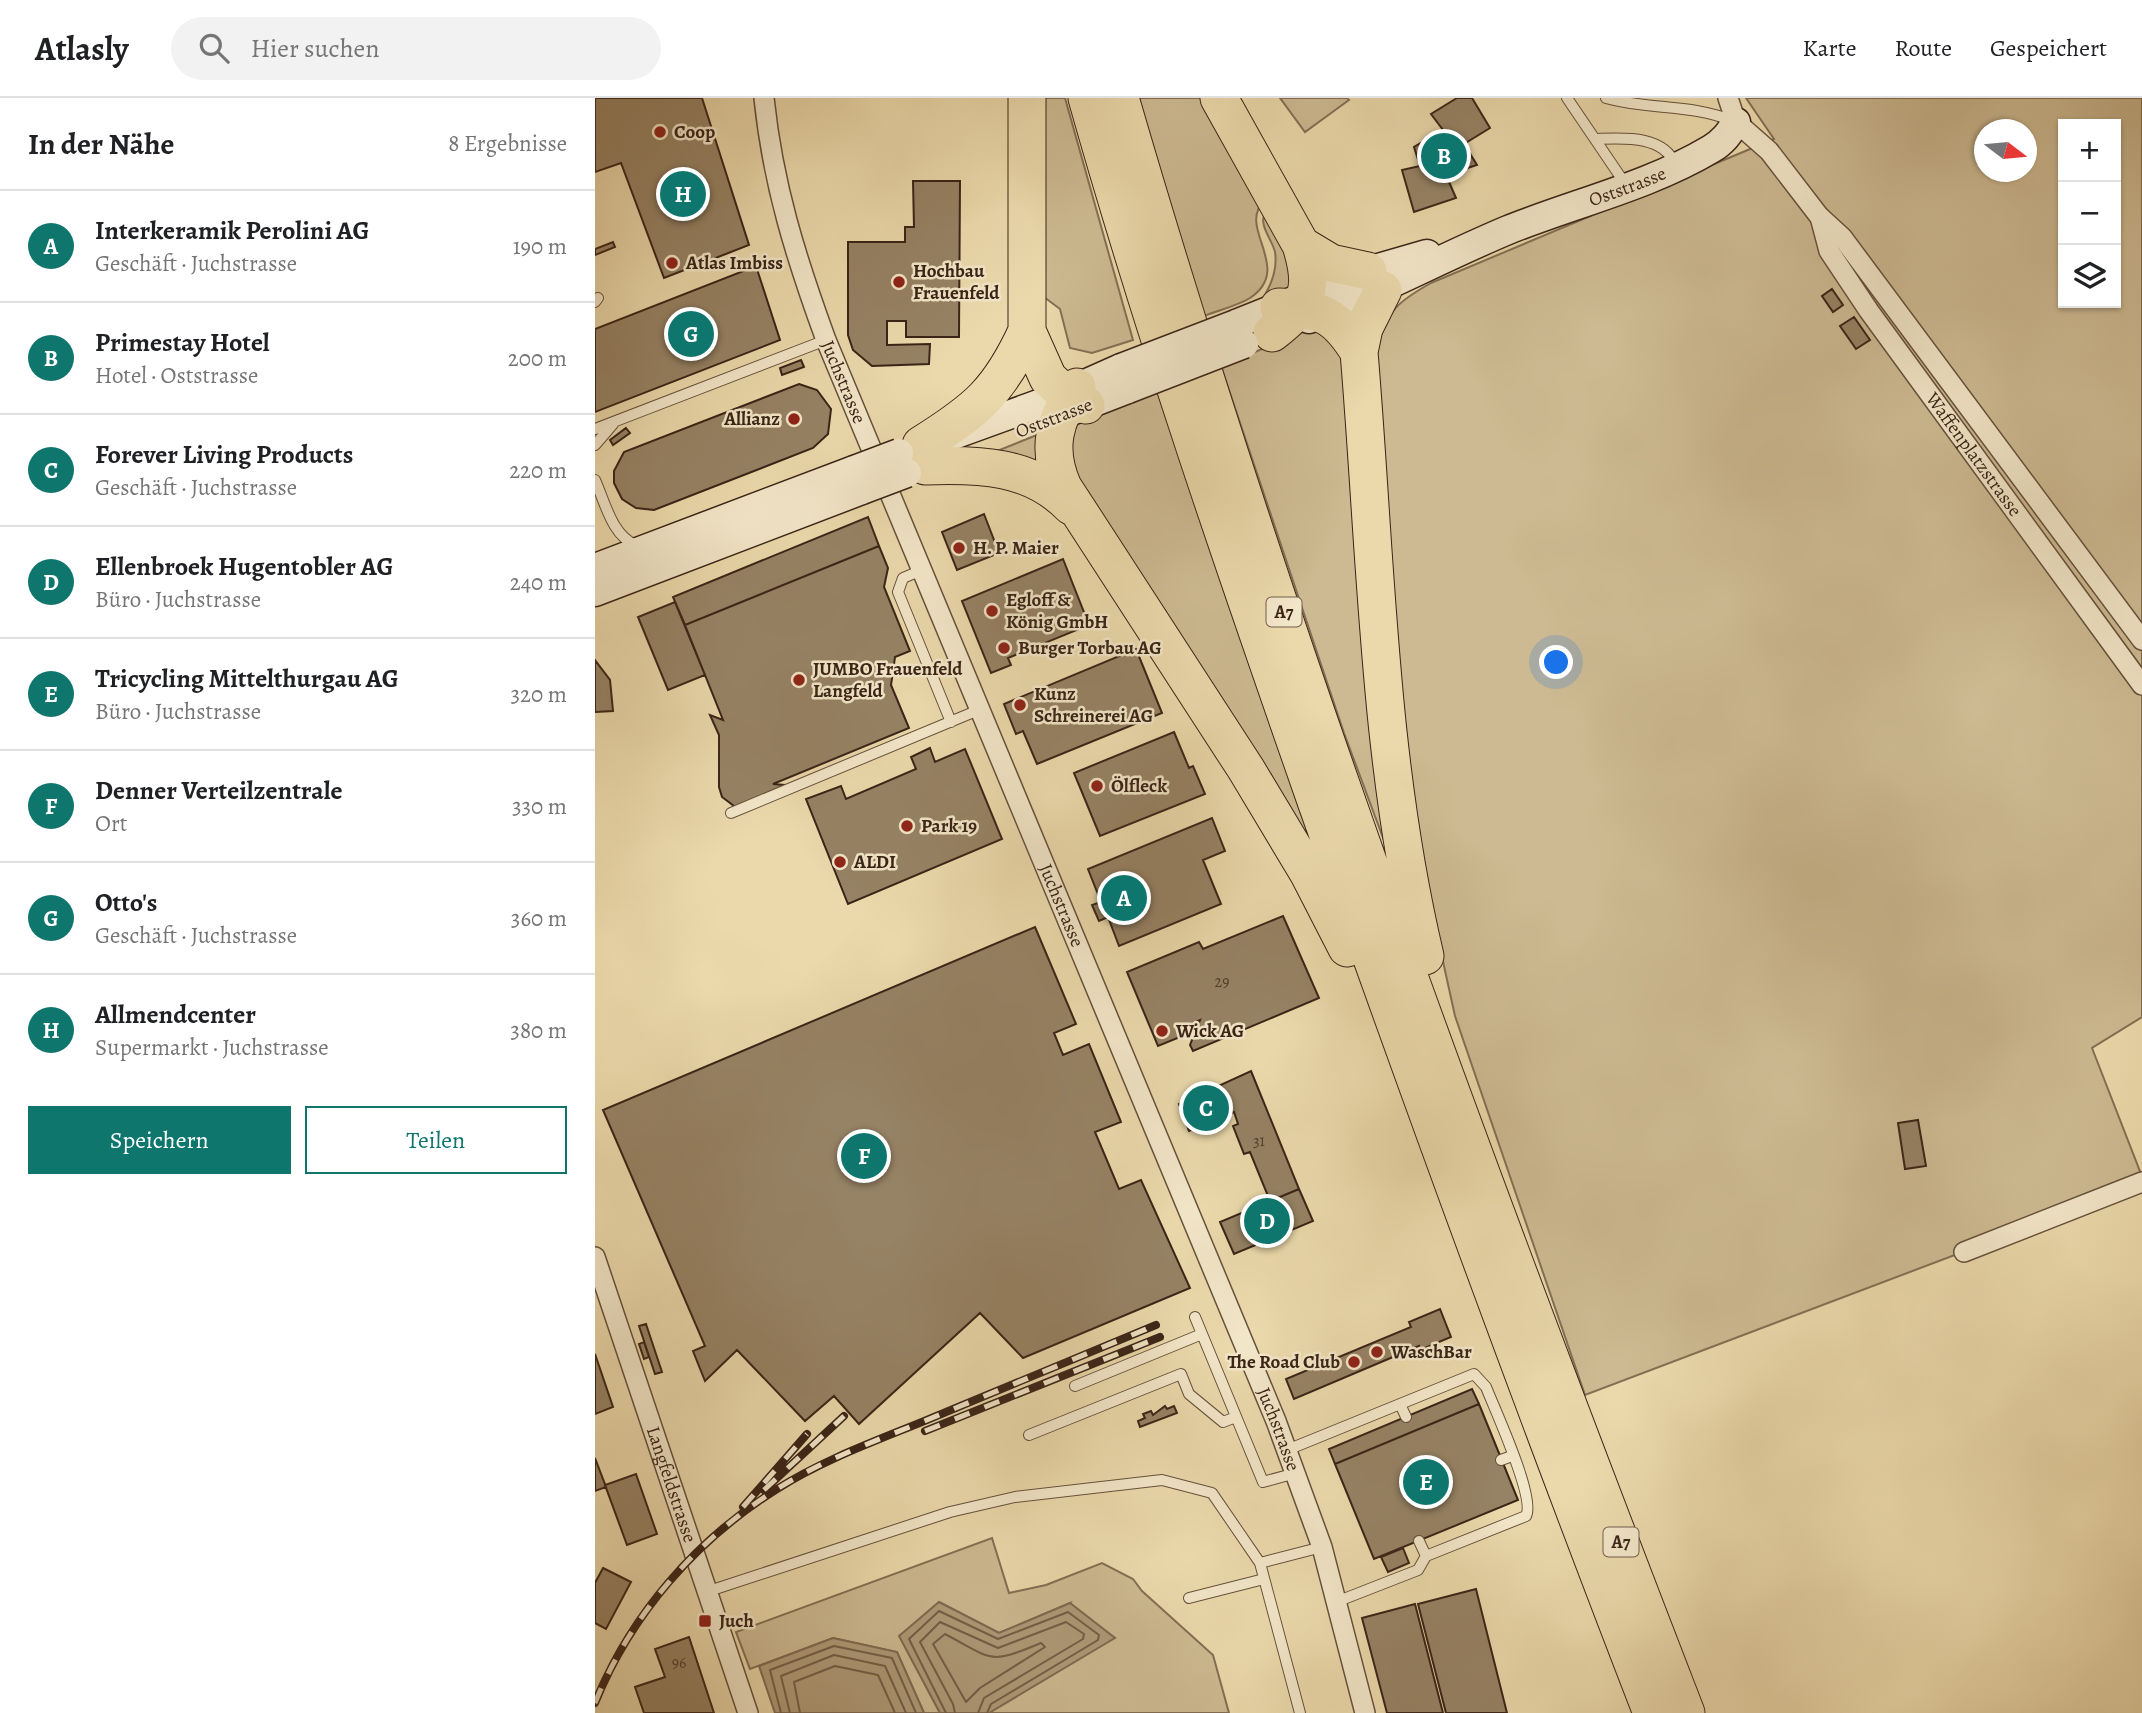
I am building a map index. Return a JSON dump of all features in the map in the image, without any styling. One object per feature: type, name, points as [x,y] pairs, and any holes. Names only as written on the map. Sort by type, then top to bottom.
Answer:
[{"type":"highway","points":[[1027,98],[1027,331],[1048,378],[1071,400]]},
{"type":"highway","name":"A7","points":[[1087,98],[1204,472],[1422,1096],[1652,1713]]},
{"type":"highway","name":"A7","points":[[1119,98],[1249,510],[1464,1120],[1686,1713]]},
{"type":"highway","points":[[1219,98],[1301,245],[1307,268],[1280,318],[1345,330],[1359,352]]},
{"type":"highway","points":[[1301,245],[1331,263],[1375,280]]},
{"type":"highway","name":"A7","points":[[1375,280],[1359,352],[1398,825],[1408,883],[1464,1120]]},
{"type":"highway","points":[[913,459],[984,401],[1009,369],[1027,331]]},
{"type":"highway","name":"A7","points":[[1071,400],[1053,438],[1054,462],[1063,487],[1285,831],[1327,907],[1422,1096]]},
{"type":"highway","name":"A7","points":[[913,459],[1012,470],[1055,491],[1079,514]]},
{"type":"main road","name":"Oststrasse","points":[[595,592],[913,459],[961,434],[1071,400],[1375,280],[1677,166],[1713,148],[1727,137],[1732,110]]},
{"type":"main road","name":"Oststrasse","points":[[595,568],[858,480]]},
{"type":"street","name":"Juchstrasse","points":[[764,98],[779,197],[793,248],[826,340],[1287,1450],[1322,1547],[1365,1713]]},
{"type":"street","name":"Waffenplatzstrasse","points":[[1732,110],[1769,151],[1819,216],[1842,237],[2142,640]]},
{"type":"street","name":"Waffenplatzstrasse","points":[[1819,216],[1829,251],[1869,311],[2142,685]]},
{"type":"street","points":[[1964,1252],[2142,1182]]},
{"type":"street","name":"Langfeldstrasse","points":[[595,1257],[748,1713]]},
{"type":"lane","points":[[1567,98],[1626,185]]},
{"type":"lane","points":[[1607,98],[1634,106],[1713,113],[1732,110]]},
{"type":"lane","points":[[1597,139],[1626,138],[1659,145],[1671,153],[1677,166]]},
{"type":"lane","points":[[595,429],[826,340]]},
{"type":"lane","points":[[595,445],[616,421]]},
{"type":"lane","points":[[595,480],[616,528],[627,542],[647,549]]},
{"type":"lane","points":[[922,570],[903,578],[898,592],[951,722]]},
{"type":"lane","points":[[731,813],[981,709]]},
{"type":"lane","points":[[1195,1317],[1263,1482],[1296,1473]]},
{"type":"lane","points":[[1075,1386],[1202,1334]]},
{"type":"lane","points":[[1029,1435],[1181,1374],[1189,1394],[1223,1422],[1236,1417]]},
{"type":"lane","points":[[1287,1450],[1468,1375],[1479,1377],[1486,1387],[1529,1502],[1526,1516],[1426,1556],[1418,1570],[1336,1602]]},
{"type":"lane","points":[[1400,1404],[1406,1417]]},
{"type":"lane","points":[[1501,1460],[1512,1456]]},
{"type":"lane","points":[[706,1592],[950,1512],[1015,1497],[1162,1480],[1212,1493],[1260,1563],[1300,1713]]},
{"type":"lane","points":[[1419,1541],[1426,1556]]},
{"type":"lane","points":[[1260,1563],[1322,1547]]},
{"type":"lane","points":[[1189,1598],[1264,1580]]},
{"type":"shaded area","points":[[1039,98],[1065,98],[1133,340],[1092,353],[1070,348],[1060,309],[1040,294]]},
{"type":"shaded area","points":[[1138,98],[1209,98],[1265,200],[1258,211],[1256,222],[1267,261],[1267,274],[1262,286],[1245,301],[1204,316]]},
{"type":"shaded area","points":[[1280,98],[1347,98],[1349,100],[1305,132]]},
{"type":"shaded area","points":[[1746,98],[2142,98],[2142,1017],[2092,1048],[2141,1174],[1997,1239],[1585,1395],[1455,1016],[1403,780],[1375,346],[1395,308],[1431,283],[1774,139]]},
{"type":"shaded area","points":[[1266,211],[1302,280],[1259,305],[1275,266],[1275,252],[1263,221]]},
{"type":"shaded area","points":[[1320,325],[1342,343],[1395,870],[1344,733],[1221,366]]},
{"type":"shaded area","points":[[1158,390],[1321,865],[1070,479],[1069,422]]},
{"type":"shaded area","points":[[1042,433],[1048,468],[992,453]]},
{"type":"shaded area","points":[[992,1538],[1009,1593],[1046,1585],[1102,1563],[1133,1579],[1142,1591],[1213,1655],[1229,1713],[988,1713],[1070,1603],[999,1633],[939,1602],[900,1637],[940,1713],[924,1713],[897,1652],[833,1638],[750,1669],[736,1632]]},
{"type":"water","points":[[939,1602],[999,1633],[1070,1603],[1115,1638],[989,1713],[940,1713],[899,1636]]},
{"type":"water","points":[[833,1638],[897,1652],[924,1713],[775,1713],[759,1666]]},
{"type":"building","points":[[595,98],[702,98],[749,245],[664,278],[621,163],[595,172]]},
{"type":"building","points":[[1457,98],[1472,98],[1490,128],[1464,144],[1477,165],[1446,175],[1456,198],[1414,212],[1402,170],[1420,166],[1414,147],[1443,130],[1431,114]]},
{"type":"building","points":[[913,181],[960,181],[959,337],[906,337],[906,321],[887,321],[887,345],[930,344],[929,364],[872,366],[853,350],[848,335],[848,242],[905,242],[905,227],[914,227]]},
{"type":"building","points":[[613,242],[615,247],[595,255],[595,249]]},
{"type":"building","points":[[756,266],[780,340],[595,412],[595,329]]},
{"type":"building","points":[[1832,289],[1843,305],[1833,312],[1822,296]]},
{"type":"building","points":[[1854,317],[1870,340],[1856,349],[1840,326]]},
{"type":"building","points":[[801,360],[804,367],[782,375],[780,368]]},
{"type":"building","points":[[799,384],[817,390],[831,409],[828,434],[813,448],[654,510],[636,508],[622,499],[614,483],[614,471],[624,452]]},
{"type":"building","points":[[626,428],[630,433],[613,445],[610,440]]},
{"type":"building","points":[[984,514],[999,553],[957,570],[942,532]]},
{"type":"building","points":[[868,517],[879,546],[685,625],[673,597]]},
{"type":"building","name":"JUMBO Frauenfeld Langfeld","points":[[879,546],[888,568],[884,587],[910,651],[895,657],[891,685],[909,728],[773,784],[785,785],[744,806],[734,806],[722,797],[719,787],[719,735],[710,715],[723,720],[685,625]]},
{"type":"building","points":[[1063,559],[1089,625],[1008,658],[1011,665],[991,673],[962,601]]},
{"type":"building","points":[[675,602],[705,675],[668,690],[638,617]]},
{"type":"building","points":[[1136,649],[1162,713],[1037,764],[1023,731],[1016,734],[1004,704]]},
{"type":"building","points":[[595,660],[610,680],[613,711],[595,712]]},
{"type":"building","points":[[1174,732],[1189,768],[1193,766],[1205,794],[1100,836],[1074,773]]},
{"type":"building","name":"Park 19","points":[[930,748],[935,762],[965,749],[1002,839],[848,904],[806,799],[841,786],[846,799],[916,769],[911,757]]},
{"type":"building","points":[[1212,818],[1225,851],[1203,860],[1221,904],[1119,946],[1108,917],[1099,921],[1092,905],[1101,902],[1088,869]]},
{"type":"building","points":[[1283,916],[1319,998],[1193,1051],[1190,1045],[1200,1020],[1185,1026],[1180,1037],[1158,1046],[1127,972],[1199,942],[1203,949]]},
{"type":"building","points":[[1035,927],[1076,1024],[1054,1033],[1063,1055],[1089,1044],[1121,1122],[1095,1132],[1119,1189],[1141,1180],[1190,1288],[1023,1358],[980,1313],[859,1424],[834,1396],[805,1421],[737,1350],[705,1381],[693,1351],[705,1346],[603,1110]]},
{"type":"building","points":[[1251,1071],[1299,1189],[1270,1201],[1250,1152],[1244,1154],[1233,1126],[1238,1124],[1234,1112],[1189,1131],[1179,1104]]},
{"type":"building","points":[[1918,1120],[1926,1166],[1905,1169],[1898,1123]]},
{"type":"building","points":[[1299,1189],[1313,1221],[1234,1254],[1220,1222]]},
{"type":"building","name":"WaschBar","points":[[1440,1309],[1451,1337],[1420,1350],[1419,1346],[1294,1399],[1286,1379],[1411,1327],[1409,1322]]},
{"type":"building","points":[[646,1324],[662,1372],[655,1374],[639,1326]]},
{"type":"building","points":[[644,1342],[649,1357],[644,1359],[639,1344]]},
{"type":"building","points":[[595,1354],[613,1407],[595,1414]]},
{"type":"building","points":[[1472,1389],[1479,1404],[1335,1464],[1329,1449]]},
{"type":"building","points":[[1479,1404],[1518,1500],[1374,1559],[1335,1464]]},
{"type":"building","points":[[1165,1406],[1167,1409],[1174,1406],[1177,1413],[1140,1427],[1138,1421],[1145,1418],[1143,1414],[1151,1411],[1153,1415]]},
{"type":"building","points":[[595,1458],[606,1487],[595,1491]]},
{"type":"building","points":[[636,1474],[657,1534],[627,1545],[605,1485]]},
{"type":"building","points":[[1403,1548],[1409,1563],[1388,1572],[1381,1557]]},
{"type":"building","points":[[603,1568],[631,1582],[606,1629],[595,1623],[595,1583]]},
{"type":"building","points":[[1476,1589],[1507,1713],[1446,1713],[1418,1604]]},
{"type":"building","points":[[1415,1604],[1443,1713],[1387,1713],[1362,1618]]},
{"type":"building","points":[[689,1637],[714,1713],[644,1713],[635,1687],[665,1677],[655,1649]]},
{"type":"railway","points":[[595,1703],[627,1639],[647,1610],[693,1556],[747,1509],[817,1466],[1156,1325]]},
{"type":"railway","points":[[925,1431],[1160,1337]]},
{"type":"railway","points":[[764,1490],[844,1416]]},
{"type":"railway","points":[[743,1507],[807,1434]]},
{"type":"place","name":"Coop","points":[[660,132]]},
{"type":"place","name":"Primestay Hotel","points":[[1444,156]]},
{"type":"place","name":"Allmendcenter","points":[[683,194]]},
{"type":"place","name":"Atlas Imbiss","points":[[672,263]]},
{"type":"place","name":"Hochbau Frauenfeld","points":[[899,282]]},
{"type":"place","name":"Otto's","points":[[691,334]]},
{"type":"place","name":"Allianz","points":[[794,419]]},
{"type":"place","name":"H. P. Maier","points":[[959,548]]},
{"type":"place","name":"Egloff & König GmbH","points":[[992,611]]},
{"type":"place","name":"Burger Torbau AG","points":[[1004,648]]},
{"type":"place","name":"JUMBO Frauenfeld Langfeld","points":[[799,680]]},
{"type":"place","name":"Kunz Schreinerei AG","points":[[1020,705]]},
{"type":"place","name":"Ölfleck","points":[[1097,786]]},
{"type":"place","name":"Park 19","points":[[907,826]]},
{"type":"place","name":"ALDI","points":[[840,862]]},
{"type":"place","name":"Interkeramik Perolini AG","points":[[1124,898]]},
{"type":"place","name":"Wick AG","points":[[1162,1031]]},
{"type":"place","name":"Forever Living Products","points":[[1206,1108]]},
{"type":"place","name":"Denner Verteilzentrale","points":[[864,1156]]},
{"type":"place","name":"Ellenbroek Hugentobler AG","points":[[1267,1221]]},
{"type":"place","name":"WaschBar","points":[[1377,1352]]},
{"type":"place","name":"The Road Club","points":[[1354,1362]]},
{"type":"place","name":"Tricycling Mittelthurgau AG","points":[[1426,1482]]},
{"type":"place","name":"Juch","points":[[705,1621]]}]
